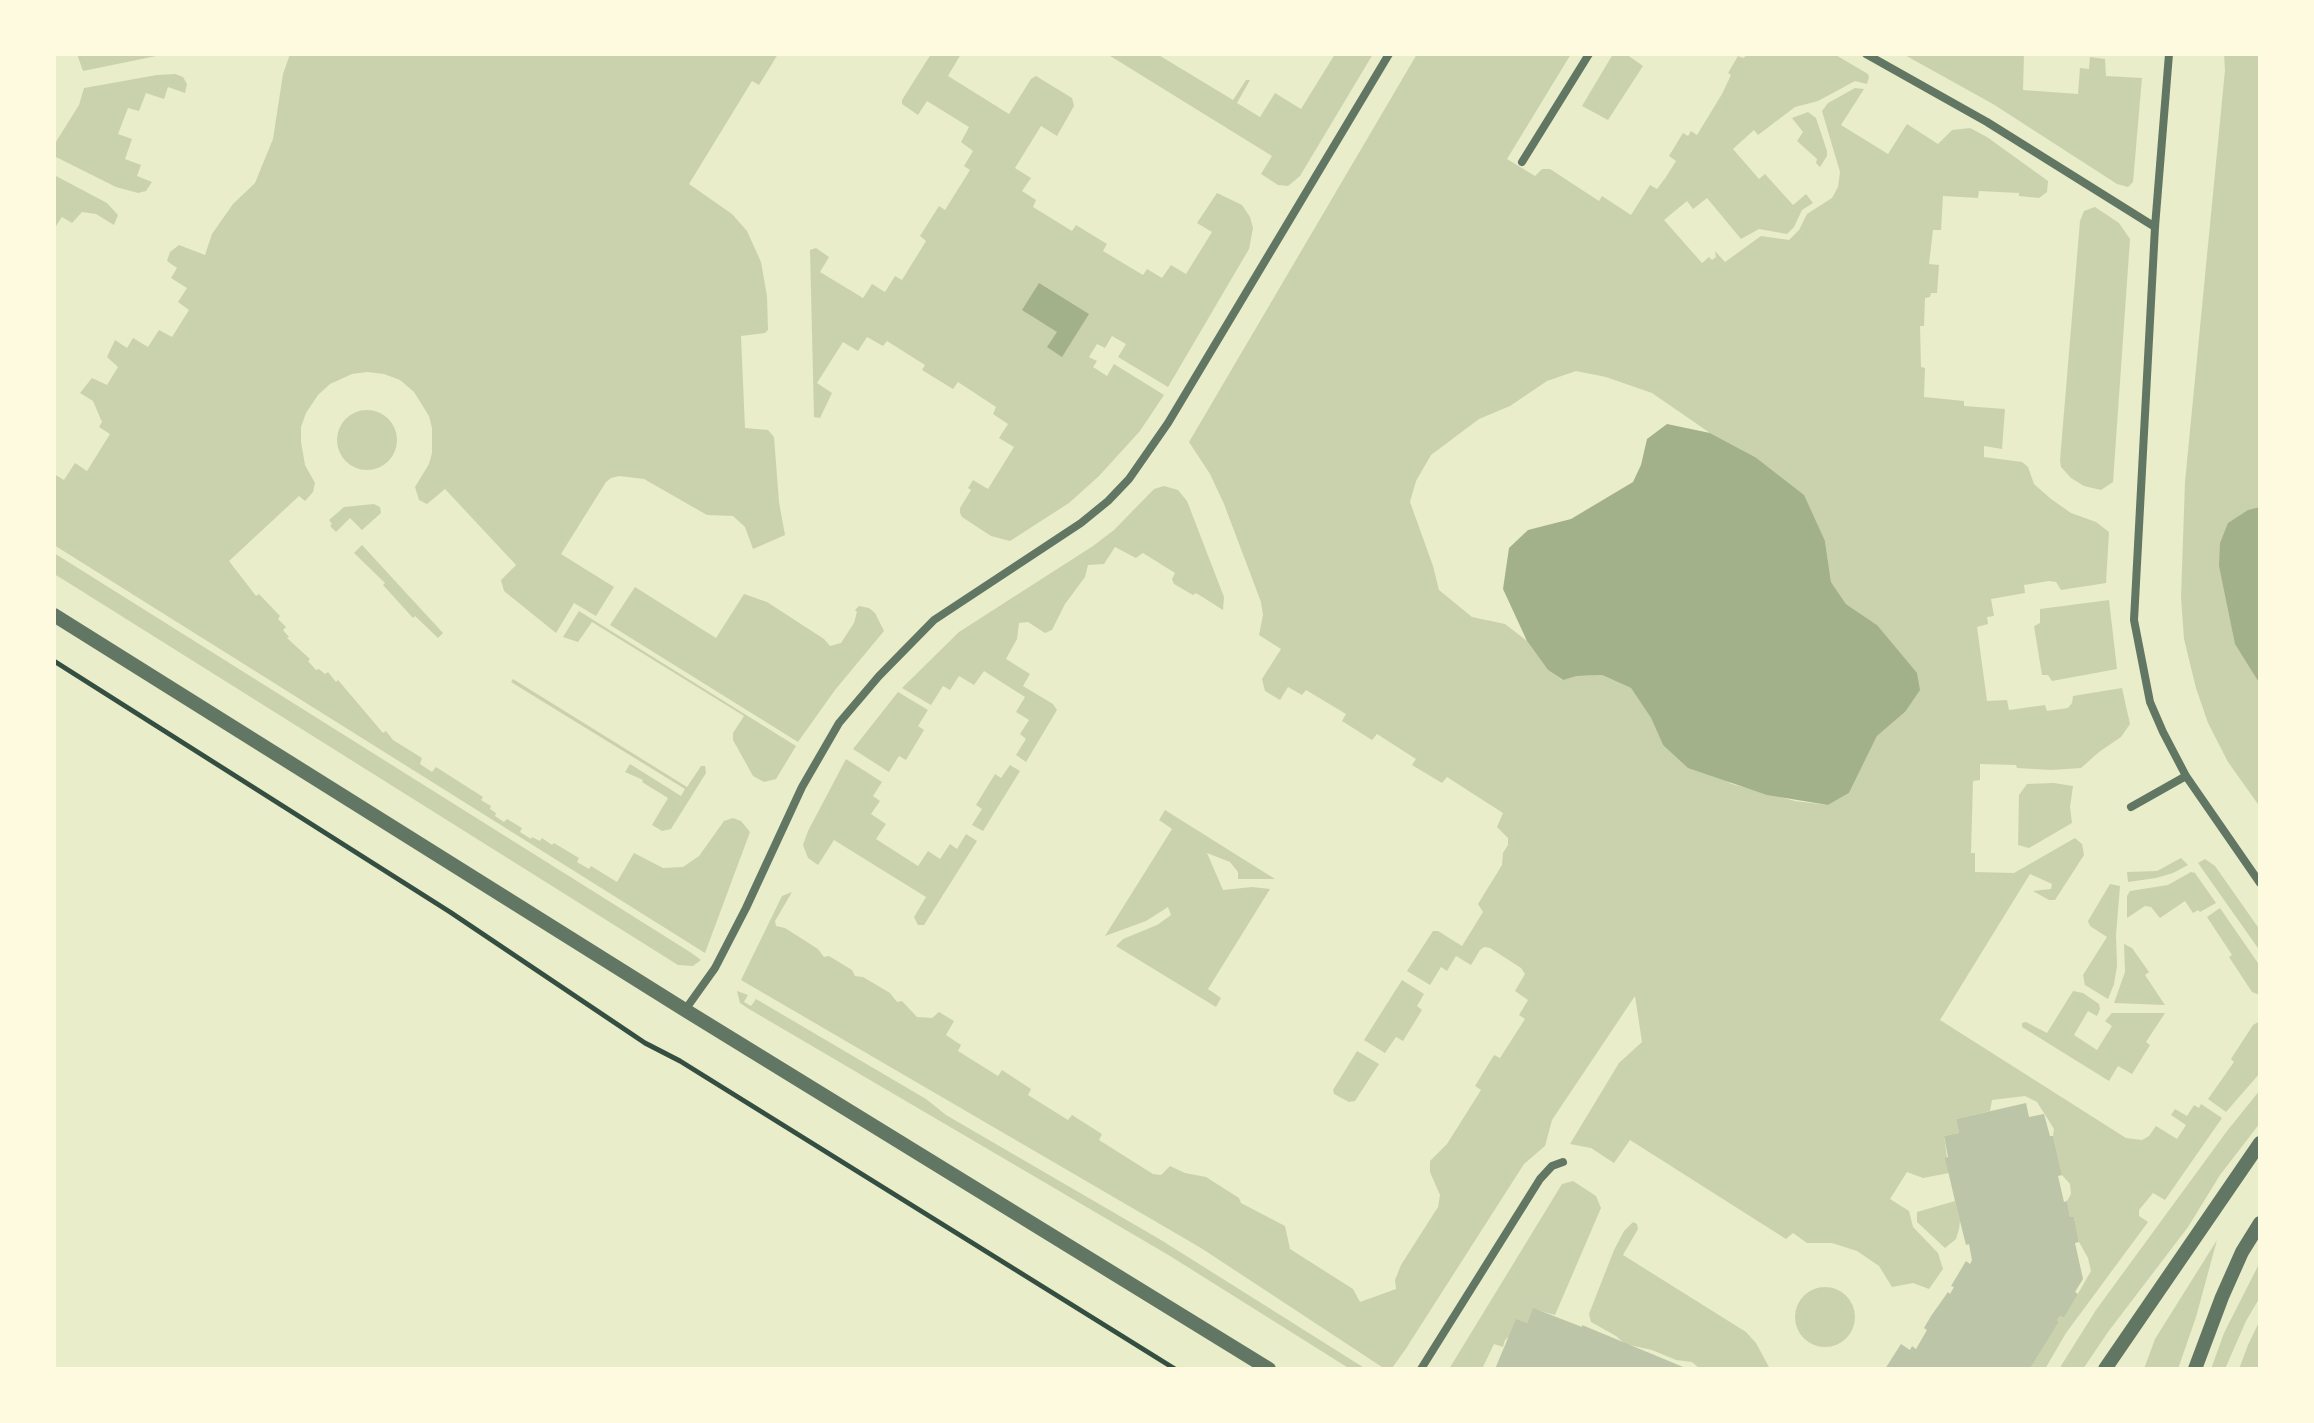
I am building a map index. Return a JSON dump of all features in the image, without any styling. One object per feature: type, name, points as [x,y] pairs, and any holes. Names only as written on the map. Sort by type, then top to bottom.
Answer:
[{"type":"street","points":[[685,1010],[715,968],[802,787],[839,723],[879,676],[934,620],[1081,523],[1129,479],[1168,423],[1389,54]]},
{"type":"street","points":[[1522,162],[1589,54]]},
{"type":"street","points":[[1866,54],[1987,122],[2155,227]]},
{"type":"street","points":[[2169,54],[2155,227],[2134,620],[2150,702],[2186,776],[2260,883]]},
{"type":"street","points":[[54,615],[685,1010],[1269,1369]]},
{"type":"street","points":[[2131,807],[2186,776]]},
{"type":"street","points":[[2105,1369],[2260,1143]]},
{"type":"street","points":[[1421,1369],[1540,1179],[1552,1166],[1563,1162]]},
{"type":"street","points":[[2195,1369],[2242,1252],[2260,1223]]},
{"type":"path","points":[[54,661],[450,912],[645,1043],[680,1061],[1175,1369]]},
{"type":"shaded area","points":[[77,54],[166,54],[83,71]]},
{"type":"shaded area","points":[[290,54],[778,54],[759,85],[752,81],[689,184],[732,214],[747,231],[761,262],[767,296],[768,330],[741,336],[745,428],[768,430],[774,437],[785,535],[753,549],[745,527],[733,516],[707,515],[644,479],[611,478],[561,554],[614,587],[596,616],[574,603],[556,633],[504,591],[501,580],[516,565],[445,489],[427,504],[419,500],[415,487],[432,453],[429,416],[414,392],[400,380],[367,372],[352,374],[330,384],[306,413],[301,427],[301,442],[305,465],[315,483],[313,492],[305,501],[299,496],[229,561],[256,596],[259,594],[280,616],[278,619],[286,627],[283,630],[287,638],[310,659],[308,661],[316,670],[325,674],[328,672],[336,682],[338,680],[383,733],[386,731],[393,740],[422,758],[420,764],[432,772],[436,767],[483,797],[481,800],[491,806],[495,816],[504,822],[507,819],[522,828],[520,832],[531,839],[540,841],[542,838],[552,845],[554,843],[579,858],[577,862],[589,869],[591,866],[617,882],[634,853],[663,868],[683,867],[699,856],[724,821],[733,818],[741,821],[750,832],[705,953],[54,545],[54,474],[64,480],[75,463],[87,471],[110,434],[99,427],[102,422],[93,401],[80,393],[92,378],[107,385],[118,367],[107,357],[115,340],[127,348],[133,338],[148,347],[159,330],[172,337],[189,310],[178,302],[187,288],[171,278],[177,268],[167,261],[170,252],[179,245],[205,255],[212,234],[233,204],[255,183],[273,139],[283,74]]},
{"type":"shaded area","points":[[931,54],[961,54],[948,76],[1009,114],[1036,76],[1072,98],[1074,106],[1057,136],[1041,126],[1015,168],[1031,178],[1022,191],[1036,200],[1033,207],[1072,231],[1076,225],[1107,244],[1103,251],[1143,275],[1147,269],[1162,278],[1171,265],[1186,274],[1212,232],[1197,223],[1217,193],[1242,205],[1253,228],[1249,249],[1168,387],[1118,357],[1126,344],[1112,336],[1105,348],[1097,344],[1089,357],[1097,361],[1093,367],[1107,376],[1114,364],[1164,395],[1140,431],[1099,476],[1069,503],[1010,541],[991,536],[960,513],[973,480],[988,489],[1014,447],[999,438],[1008,424],[993,414],[996,407],[958,382],[953,389],[922,370],[925,365],[887,341],[883,346],[867,337],[858,351],[843,342],[817,383],[832,393],[820,418],[814,417],[810,250],[816,248],[829,257],[820,272],[863,298],[872,284],[885,292],[895,276],[902,280],[926,241],[920,236],[939,206],[945,210],[970,170],[964,166],[973,151],[961,142],[969,127],[927,101],[918,115],[902,104]]},
{"type":"shaded area","points":[[1107,54],[1157,54],[1233,100],[1246,80],[1250,80],[1237,103],[1260,117],[1275,93],[1301,109],[1335,54],[1373,54],[1300,176],[1288,186],[1278,185],[1261,174],[1272,156]]},
{"type":"shaded area","points":[[1417,54],[1571,54],[1507,159],[1535,176],[1542,169],[1550,169],[1599,201],[1602,196],[1631,215],[1650,185],[1657,189],[1666,177],[1676,161],[1669,156],[1683,133],[1688,136],[1691,131],[1697,135],[1722,94],[1731,75],[1728,73],[1738,56],[1834,54],[1868,74],[1867,84],[1855,81],[1818,101],[1795,107],[1758,135],[1754,130],[1733,149],[1759,179],[1765,174],[1793,205],[1806,194],[1813,203],[1802,210],[1787,234],[1759,229],[1741,239],[1707,198],[1693,209],[1687,201],[1664,220],[1702,263],[1709,257],[1712,260],[1716,257],[1715,251],[1725,262],[1761,236],[1789,240],[1799,230],[1807,214],[1832,198],[1838,187],[1840,172],[1822,111],[1828,103],[1855,88],[1864,89],[1841,125],[1888,154],[1907,124],[1938,144],[1952,130],[1970,128],[2048,181],[2047,192],[2039,198],[2019,196],[2019,193],[1979,191],[1978,198],[1943,196],[1941,230],[1933,230],[1929,264],[1939,265],[1937,293],[1925,298],[1924,326],[1920,326],[1921,367],[1925,368],[1924,397],[1964,401],[1964,406],[2005,409],[2002,449],[1984,446],[1984,457],[2022,462],[2028,467],[2034,484],[2051,499],[2109,532],[2106,583],[2061,590],[2056,582],[2049,581],[2024,585],[2025,593],[1991,599],[1994,616],[1987,617],[1988,624],[1977,627],[1987,701],[2007,700],[2009,710],[2045,705],[2047,711],[2068,708],[2073,696],[2122,688],[2130,724],[2121,737],[2081,768],[2051,770],[1980,764],[1980,780],[1973,781],[1971,853],[1975,853],[1975,872],[2014,873],[2075,838],[2082,844],[2084,855],[2055,900],[2033,891],[2051,889],[2052,884],[2030,874],[1940,1020],[2126,1138],[2142,1140],[2156,1126],[2177,1139],[2186,1125],[2171,1115],[2175,1109],[2187,1116],[2194,1105],[2199,1108],[2201,1104],[2222,1118],[2165,1200],[2153,1193],[2139,1210],[2139,1216],[2148,1222],[2066,1333],[2045,1369],[2030,1369],[2059,1322],[2057,1320],[2060,1316],[2064,1318],[2091,1271],[2079,1242],[2074,1217],[2070,1217],[2067,1201],[2071,1194],[2070,1184],[2062,1175],[2054,1129],[2037,1102],[2025,1096],[1992,1100],[1990,1111],[1956,1119],[1959,1133],[1944,1136],[1949,1173],[1923,1178],[1907,1172],[1890,1199],[1909,1211],[1913,1227],[1938,1253],[1943,1269],[1929,1289],[1913,1283],[1892,1287],[1879,1266],[1857,1251],[1832,1243],[1807,1243],[1793,1233],[1786,1239],[1630,1140],[1614,1163],[1591,1148],[1570,1144],[1619,1063],[1642,1042],[1635,996],[1552,1120],[1545,1146],[1524,1164],[1405,1350],[1392,1368],[1385,1369],[1201,1248],[741,980],[782,896],[792,892],[775,921],[776,926],[785,928],[818,949],[824,957],[829,956],[852,970],[855,976],[863,977],[890,993],[917,1017],[932,1018],[939,1012],[954,1021],[946,1035],[961,1045],[958,1051],[998,1076],[1002,1070],[1031,1089],[1028,1095],[1068,1120],[1072,1115],[1102,1134],[1099,1140],[1153,1174],[1161,1175],[1170,1166],[1206,1177],[1239,1198],[1241,1203],[1285,1226],[1290,1249],[1353,1289],[1360,1302],[1396,1289],[1395,1280],[1401,1265],[1438,1207],[1440,1195],[1430,1172],[1430,1161],[1447,1144],[1481,1090],[1475,1086],[1494,1055],[1500,1058],[1525,1019],[1519,1015],[1528,1000],[1515,991],[1525,974],[1521,968],[1490,948],[1480,950],[1471,965],[1456,956],[1447,971],[1441,967],[1430,985],[1407,971],[1433,931],[1462,946],[1483,912],[1478,904],[1502,865],[1503,853],[1508,845],[1508,838],[1497,827],[1503,813],[1447,777],[1442,783],[1412,765],[1416,759],[1377,734],[1372,740],[1342,721],[1346,714],[1306,690],[1302,695],[1288,687],[1280,700],[1265,691],[1262,679],[1281,649],[1259,635],[1263,615],[1261,602],[1224,504],[1210,474],[1189,442]],"holes":[[[1576,371],[1606,377],[1652,393],[1710,433],[1755,457],[1825,541],[1831,582],[1846,604],[1877,625],[1905,712],[1877,736],[1849,793],[1828,805],[1795,801],[1732,784],[1663,745],[1651,718],[1631,688],[1602,675],[1562,680],[1548,670],[1527,641],[1505,624],[1472,617],[1439,590],[1410,502],[1416,481],[1431,455],[1479,419],[1510,406],[1547,381]]]},
{"type":"shaded area","points":[[1613,54],[1626,54],[1643,66],[1608,120],[1582,106]]},
{"type":"shaded area","points":[[1903,54],[2024,54],[2023,90],[2078,94],[2080,68],[2089,69],[2090,57],[2105,59],[2106,76],[2142,78],[2133,182],[2128,187],[2117,184],[1993,104]]},
{"type":"shaded area","points":[[2224,54],[2260,54],[2260,807],[2228,762],[2208,723],[2184,639],[2181,597],[2185,482],[2225,70]]},
{"type":"shaded area","points":[[157,75],[183,77],[187,84],[185,93],[168,87],[164,99],[146,93],[139,111],[128,108],[118,134],[132,139],[125,159],[141,165],[137,176],[152,182],[146,191],[138,193],[116,187],[54,156],[54,145],[79,105],[84,88]]},
{"type":"shaded area","points":[[1808,112],[1816,118],[1827,151],[1820,167],[1817,159],[1797,141],[1803,132],[1792,118]]},
{"type":"shaded area","points":[[54,175],[107,203],[118,215],[114,225],[96,214],[82,212],[72,223],[62,217],[54,229]]},
{"type":"shaded area","points":[[2095,207],[2119,223],[2130,239],[2113,482],[2101,490],[2084,486],[2071,478],[2061,467],[2060,460],[2080,221],[2084,211]]},
{"type":"shaded area","points":[[1039,283],[1089,314],[1062,357],[1047,347],[1057,332],[1022,310]]},
{"type":"shaded area","points":[[367,410],[388,419],[397,440],[388,461],[367,470],[346,461],[337,440],[346,419]]},
{"type":"shaded area","points":[[1667,424],[1710,433],[1755,457],[1804,495],[1825,541],[1831,582],[1846,604],[1877,625],[1917,673],[1920,690],[1905,712],[1877,736],[1849,793],[1828,805],[1767,795],[1688,768],[1663,745],[1651,718],[1631,688],[1602,675],[1563,680],[1548,670],[1527,641],[1503,589],[1509,548],[1528,530],[1571,519],[1633,482],[1647,439]]},
{"type":"shaded area","points":[[1164,486],[1178,490],[1187,501],[1224,597],[1223,610],[1174,584],[1172,579],[1175,573],[1143,553],[1136,558],[1115,547],[1104,564],[1088,565],[1085,577],[1065,604],[1052,630],[1045,633],[1028,622],[1019,623],[1017,639],[1006,659],[1030,674],[1023,686],[1053,704],[1057,710],[1026,762],[1016,755],[1026,739],[1020,734],[1029,720],[1016,712],[1025,697],[984,671],[974,685],[959,676],[950,690],[943,686],[931,705],[902,688],[959,632],[1093,546],[1114,530],[1154,489]]},
{"type":"shaded area","points":[[374,504],[380,507],[381,513],[362,530],[350,518],[336,532],[330,526],[329,520],[344,507]]},
{"type":"shaded area","points":[[2260,507],[2260,684],[2235,644],[2219,566],[2220,543],[2228,523],[2248,510]]},
{"type":"shaded area","points":[[362,545],[443,633],[438,638],[415,616],[413,618],[383,585],[385,583],[354,553]]},
{"type":"shaded area","points":[[54,553],[701,960],[693,966],[678,965],[54,574]]},
{"type":"shaded area","points":[[635,587],[716,638],[744,594],[767,602],[830,646],[841,643],[854,623],[855,610],[859,606],[875,613],[884,631],[835,690],[798,742],[610,625]]},
{"type":"shaded area","points":[[2109,600],[2117,669],[2052,681],[2048,675],[2042,675],[2034,626],[2040,623],[2040,609]]},
{"type":"shaded area","points":[[579,611],[796,746],[776,779],[764,782],[753,776],[733,740],[733,733],[744,716],[592,622],[578,642],[563,637]]},
{"type":"shaded area","points":[[513,679],[687,787],[701,766],[705,766],[706,773],[671,829],[662,831],[652,825],[668,798],[643,780],[625,772],[630,764],[681,796],[685,789],[511,682]]},
{"type":"shaded area","points":[[898,692],[928,710],[918,726],[924,730],[906,760],[899,756],[889,772],[853,749]]},
{"type":"shaded area","points":[[846,759],[882,782],[873,796],[880,801],[871,814],[886,824],[876,839],[918,866],[928,851],[940,859],[950,844],[957,849],[966,834],[977,841],[924,925],[918,925],[914,917],[926,897],[834,840],[818,865],[808,858],[803,845],[808,831]]},
{"type":"shaded area","points":[[1010,765],[1020,771],[983,831],[972,825],[982,809],[976,805],[995,774],[1001,778]]},
{"type":"shaded area","points":[[2027,784],[2073,786],[2070,807],[2072,823],[2029,848],[2018,845],[2019,795]]},
{"type":"shaded area","points":[[1165,810],[1275,879],[1238,879],[1238,872],[1230,862],[1207,853],[1223,890],[1270,889],[1208,989],[1221,998],[1216,1007],[1116,946],[1123,939],[1157,925],[1171,915],[1168,907],[1146,921],[1105,936],[1172,829],[1159,820]]},
{"type":"shaded area","points":[[2181,858],[2188,865],[2173,873],[2128,882],[2127,872],[2157,871]]},
{"type":"shaded area","points":[[2205,859],[2215,866],[2260,930],[2260,951],[2198,863]]},
{"type":"shaded area","points":[[2191,872],[2195,873],[2216,903],[2193,913],[2185,901],[2160,918],[2151,907],[2145,906],[2127,918],[2127,896],[2130,891],[2168,885]]},
{"type":"shaded area","points":[[2110,884],[2120,886],[2117,966],[2108,999],[2085,985],[2083,975],[2107,937],[2090,926],[2088,921]]},
{"type":"shaded area","points":[[2220,908],[2260,966],[2260,995],[2252,992],[2207,917]]},
{"type":"shaded area","points":[[2124,944],[2132,948],[2149,972],[2145,975],[2165,1005],[2114,1003],[2125,972]]},
{"type":"shaded area","points":[[1402,980],[1424,994],[1417,1006],[1422,1010],[1403,1041],[1396,1037],[1385,1053],[1364,1040]]},
{"type":"shaded area","points":[[737,991],[748,995],[744,1002],[751,1006],[756,999],[926,1099],[946,1115],[1161,1240],[1366,1369],[1350,1369],[1170,1256],[749,1009],[740,1003]]},
{"type":"shaded area","points":[[2073,991],[2083,993],[2099,1004],[2097,1016],[2088,1011],[2074,1035],[2097,1050],[2112,1026],[2105,1021],[2112,1013],[2165,1013],[2146,1042],[2150,1045],[2132,1074],[2118,1066],[2109,1081],[2022,1027],[2022,1023],[2026,1022],[2047,1033]]},
{"type":"shaded area","points":[[2260,1021],[2260,1073],[2226,1112],[2208,1099],[2234,1062],[2231,1059],[2253,1025]]},
{"type":"shaded area","points":[[1357,1051],[1379,1064],[1355,1101],[1349,1102],[1334,1094],[1333,1090]]},
{"type":"shaded area","points":[[2260,1090],[2260,1123],[2220,1175],[2188,1227],[2083,1369],[2059,1369],[2096,1310]]},
{"type":"shaded area","points":[[1573,1181],[1596,1196],[1601,1208],[1555,1315],[1533,1309],[1527,1323],[1505,1340],[1503,1347],[1494,1344],[1482,1369],[1449,1369],[1562,1184]]},
{"type":"shaded area","points":[[1955,1201],[1959,1229],[1956,1239],[1945,1248],[1917,1222],[1917,1212]]},
{"type":"shaded area","points":[[1633,1222],[1638,1229],[1623,1255],[1746,1332],[1756,1343],[1770,1369],[1700,1369],[1692,1362],[1625,1344],[1591,1322],[1589,1314],[1614,1250]]},
{"type":"shaded area","points":[[2217,1240],[2178,1369],[2144,1369],[2155,1339]]},
{"type":"shaded area","points":[[2260,1262],[2260,1297],[2225,1369],[2211,1369],[2224,1333]]},
{"type":"shaded area","points":[[1825,1287],[1837,1289],[1846,1296],[1853,1305],[1853,1329],[1846,1338],[1837,1345],[1825,1347],[1813,1345],[1804,1338],[1797,1329],[1795,1317],[1797,1305],[1804,1296],[1813,1289]]},
{"type":"shaded area","points":[[2260,1320],[2260,1369],[2239,1369],[2248,1345]]},
{"type":"building","points":[[2026,1103],[2029,1117],[2044,1114],[2050,1136],[2053,1136],[2062,1175],[2058,1176],[2064,1202],[2067,1201],[2070,1217],[2074,1217],[2079,1242],[2075,1243],[2083,1279],[2075,1292],[2078,1294],[2064,1318],[2060,1316],[2057,1320],[2059,1322],[2030,1369],[1885,1369],[1901,1344],[1910,1350],[1912,1346],[1916,1349],[1931,1316],[1948,1292],[1950,1294],[1954,1287],[1951,1286],[1966,1261],[1970,1264],[1972,1260],[1945,1158],[1948,1157],[1944,1136],[1959,1133],[1956,1119]]},
{"type":"building","points":[[1533,1308],[1688,1369],[1495,1369],[1516,1319],[1527,1323]]}]
